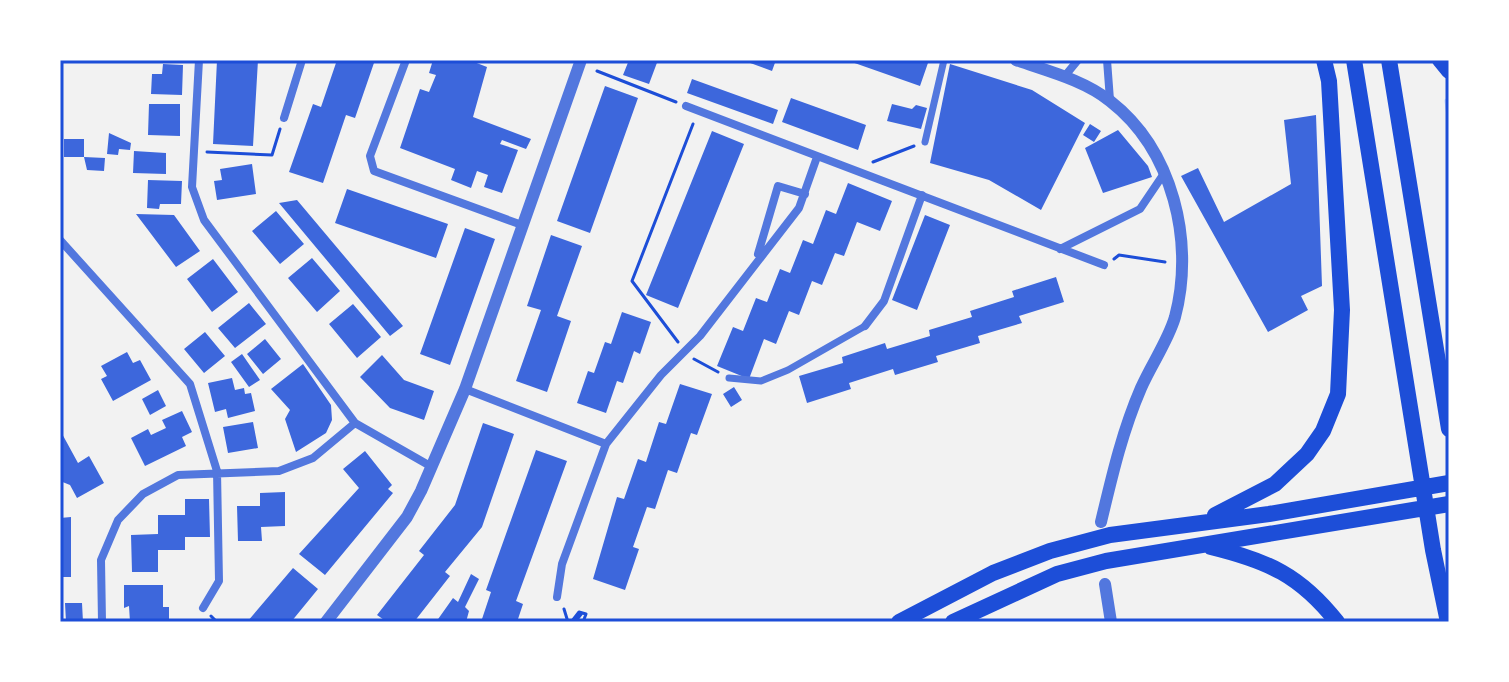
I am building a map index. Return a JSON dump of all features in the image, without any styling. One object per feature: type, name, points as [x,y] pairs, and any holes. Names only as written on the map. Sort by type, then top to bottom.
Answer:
[{"type":"highway","points":[[1206,520],[1275,484],[1307,454],[1323,431],[1338,394],[1342,310],[1329,81],[1324,60]]},
{"type":"highway","points":[[1354,60],[1433,550],[1448,622]]},
{"type":"highway","points":[[1389,60],[1449,429]]},
{"type":"highway","points":[[1440,60],[1449,71]]},
{"type":"highway","points":[[899,622],[993,573],[1050,551],[1157,527],[1449,483]]},
{"type":"highway","points":[[953,622],[1057,574],[1106,561],[1449,504]]},
{"type":"highway","points":[[1202,544],[1256,558],[1285,572],[1317,596],[1337,622]]},
{"type":"street","points":[[199,60],[192,187],[204,220],[355,423],[432,467]]},
{"type":"street","points":[[284,118],[302,60]]},
{"type":"street","points":[[406,60],[370,156],[374,171],[522,225]]},
{"type":"street","points":[[326,622],[407,517],[432,467],[465,389],[581,60]]},
{"type":"street","points":[[925,142],[944,60]]},
{"type":"street","points":[[1016,60],[1064,77],[1110,100],[1132,123],[1163,175],[1175,199],[1181,226],[1183,272],[1175,319],[1120,438],[1101,522]]},
{"type":"street","points":[[1064,77],[1078,60]]},
{"type":"street","points":[[1107,60],[1110,100]]},
{"type":"street","points":[[686,106],[1104,265]]},
{"type":"street","points":[[557,597],[562,564],[606,444],[661,375],[685,352],[799,208],[817,157]]},
{"type":"street","points":[[1060,249],[1140,209],[1163,175]]},
{"type":"street","points":[[757,259],[778,186],[805,194]]},
{"type":"street","points":[[729,378],[761,381],[788,370],[865,326],[884,301],[922,195]]},
{"type":"street","points":[[60,240],[190,384],[217,471],[219,581],[203,608]]},
{"type":"street","points":[[465,389],[606,444]]},
{"type":"street","points":[[102,622],[101,560],[118,520],[143,494],[178,475],[217,471],[279,471],[313,458],[355,423]]},
{"type":"street","points":[[1105,584],[1111,622]]},
{"type":"path","points":[[597,71],[686,106]]},
{"type":"path","points":[[698,110],[632,281],[685,352],[729,378]]},
{"type":"path","points":[[193,151],[272,155],[284,118]]},
{"type":"path","points":[[856,169],[925,142]]},
{"type":"path","points":[[1104,265],[1119,255],[1165,262]]},
{"type":"path","points":[[557,597],[571,622],[582,613],[586,614],[583,622]]},
{"type":"building","points":[[217,60],[258,60],[253,146],[213,144]]},
{"type":"building","points":[[337,60],[375,60],[355,118],[346,115],[323,183],[289,172],[313,104],[321,107]]},
{"type":"building","points":[[433,60],[469,60],[487,67],[473,117],[531,139],[526,149],[502,140],[500,144],[518,150],[502,193],[484,187],[488,175],[477,171],[471,188],[451,180],[455,169],[400,148],[420,89],[429,92],[436,75],[429,73]]},
{"type":"building","points":[[629,60],[658,60],[649,84],[623,75]]},
{"type":"building","points":[[742,60],[776,60],[772,71]]},
{"type":"building","points":[[846,60],[929,60],[920,86]]},
{"type":"building","points":[[163,64],[183,65],[182,95],[151,94],[152,74],[162,74]]},
{"type":"building","points":[[950,64],[1032,90],[1085,123],[1041,210],[989,180],[930,163]]},
{"type":"building","points":[[692,79],[778,110],[773,124],[687,93]]},
{"type":"building","points":[[605,86],[638,98],[590,233],[557,221]]},
{"type":"building","points":[[791,98],[866,125],[858,150],[782,122]]},
{"type":"building","points":[[149,104],[180,104],[180,136],[148,135]]},
{"type":"building","points":[[892,104],[912,109],[916,105],[927,108],[921,129],[887,121]]},
{"type":"building","points":[[1316,115],[1322,286],[1301,296],[1308,310],[1268,332],[1181,176],[1198,168],[1224,222],[1291,184],[1284,120]]},
{"type":"building","points":[[1090,124],[1101,131],[1094,142],[1083,135]]},
{"type":"building","points":[[1118,130],[1148,166],[1152,177],[1103,193],[1085,148]]},
{"type":"building","points":[[712,131],[744,144],[678,308],[646,295]]},
{"type":"building","points":[[109,133],[131,143],[130,150],[119,149],[118,155],[107,154]]},
{"type":"building","points":[[64,139],[84,139],[84,157],[64,157]]},
{"type":"building","points":[[134,151],[166,153],[166,174],[133,173]]},
{"type":"building","points":[[84,157],[105,158],[104,171],[87,170]]},
{"type":"building","points":[[252,164],[256,194],[217,200],[214,181],[222,180],[220,169]]},
{"type":"building","points":[[148,180],[182,181],[181,204],[160,204],[159,209],[147,208]]},
{"type":"building","points":[[848,183],[892,201],[880,231],[857,222],[844,256],[835,253],[822,285],[812,281],[799,315],[789,311],[776,344],[764,339],[749,379],[717,366],[733,327],[743,331],[756,298],[767,302],[780,269],[790,273],[803,240],[813,244],[826,210],[836,214]]},
{"type":"building","points":[[347,189],[448,224],[436,258],[335,223]]},
{"type":"building","points":[[297,200],[403,326],[390,336],[279,203]]},
{"type":"building","points":[[276,211],[304,244],[280,264],[252,231]]},
{"type":"building","points":[[136,214],[174,215],[200,251],[176,267]]},
{"type":"building","points":[[925,215],[950,225],[917,310],[892,300]]},
{"type":"building","points":[[465,228],[495,239],[450,365],[420,354]]},
{"type":"building","points":[[551,235],[582,246],[557,316],[571,321],[547,392],[516,381],[541,310],[527,306]]},
{"type":"building","points":[[312,258],[340,291],[317,312],[288,278]]},
{"type":"building","points":[[213,259],[238,292],[212,312],[187,279]]},
{"type":"building","points":[[1056,277],[1064,302],[1019,316],[1022,323],[978,336],[980,343],[936,356],[938,362],[895,375],[893,369],[849,383],[851,389],[807,403],[799,376],[843,363],[842,357],[885,343],[887,349],[930,336],[929,330],[972,317],[970,311],[1014,297],[1012,291]]},
{"type":"building","points":[[249,303],[266,324],[235,348],[218,328]]},
{"type":"building","points":[[353,304],[381,337],[357,358],[329,324]]},
{"type":"building","points":[[622,312],[651,322],[640,354],[634,351],[623,383],[617,381],[606,413],[577,403],[588,371],[594,373],[605,342],[611,344]]},
{"type":"building","points":[[205,332],[225,356],[204,373],[184,349]]},
{"type":"building","points":[[265,339],[281,359],[263,374],[247,354]]},
{"type":"building","points":[[127,352],[133,363],[140,360],[151,380],[113,401],[101,379],[107,376],[101,366]]},
{"type":"building","points":[[242,354],[260,380],[249,387],[231,362]]},
{"type":"building","points":[[382,355],[404,380],[434,391],[424,420],[390,408],[360,377]]},
{"type":"building","points":[[303,364],[331,405],[332,420],[326,433],[296,452],[285,419],[290,410],[271,389]]},
{"type":"building","points":[[232,378],[235,390],[244,388],[245,394],[251,393],[255,411],[228,418],[226,409],[215,412],[208,383]]},
{"type":"building","points":[[680,384],[712,394],[697,435],[691,433],[677,473],[668,470],[655,509],[647,507],[633,547],[639,549],[625,590],[593,579],[617,497],[624,499],[638,459],[646,462],[659,422],[666,424]]},
{"type":"building","points":[[734,387],[742,400],[731,407],[723,394]]},
{"type":"building","points":[[158,390],[166,406],[150,415],[142,399]]},
{"type":"building","points":[[182,411],[192,432],[182,437],[186,446],[145,466],[131,438],[148,429],[151,435],[166,428],[162,420]]},
{"type":"building","points":[[253,422],[258,448],[228,453],[223,427]]},
{"type":"building","points":[[483,423],[514,434],[482,527],[445,572],[450,576],[414,622],[387,622],[377,615],[424,555],[419,551],[455,505]]},
{"type":"building","points":[[60,430],[78,463],[89,456],[104,483],[77,498],[70,485],[60,481]]},
{"type":"building","points":[[536,450],[567,461],[516,601],[523,604],[517,622],[481,622],[491,592],[486,590]]},
{"type":"building","points":[[365,451],[392,485],[388,489],[393,493],[325,575],[299,554],[359,488],[343,469]]},
{"type":"building","points":[[285,492],[285,526],[261,527],[262,541],[238,541],[237,506],[260,506],[260,493]]},
{"type":"building","points":[[185,499],[209,499],[210,537],[185,537],[185,550],[158,550],[158,572],[132,572],[131,535],[158,534],[158,515],[185,515]]},
{"type":"building","points":[[71,517],[71,577],[60,577],[60,518]]},
{"type":"building","points":[[293,568],[318,589],[291,622],[247,622]]},
{"type":"building","points":[[471,574],[479,579],[465,607],[469,611],[466,622],[436,622],[453,598],[458,602]]},
{"type":"building","points":[[124,585],[163,585],[163,607],[169,607],[169,622],[130,622],[129,606],[124,608]]},
{"type":"building","points":[[65,603],[82,603],[83,622],[66,622]]},
{"type":"waterway","points":[[1447,101],[1449,116]]}]
